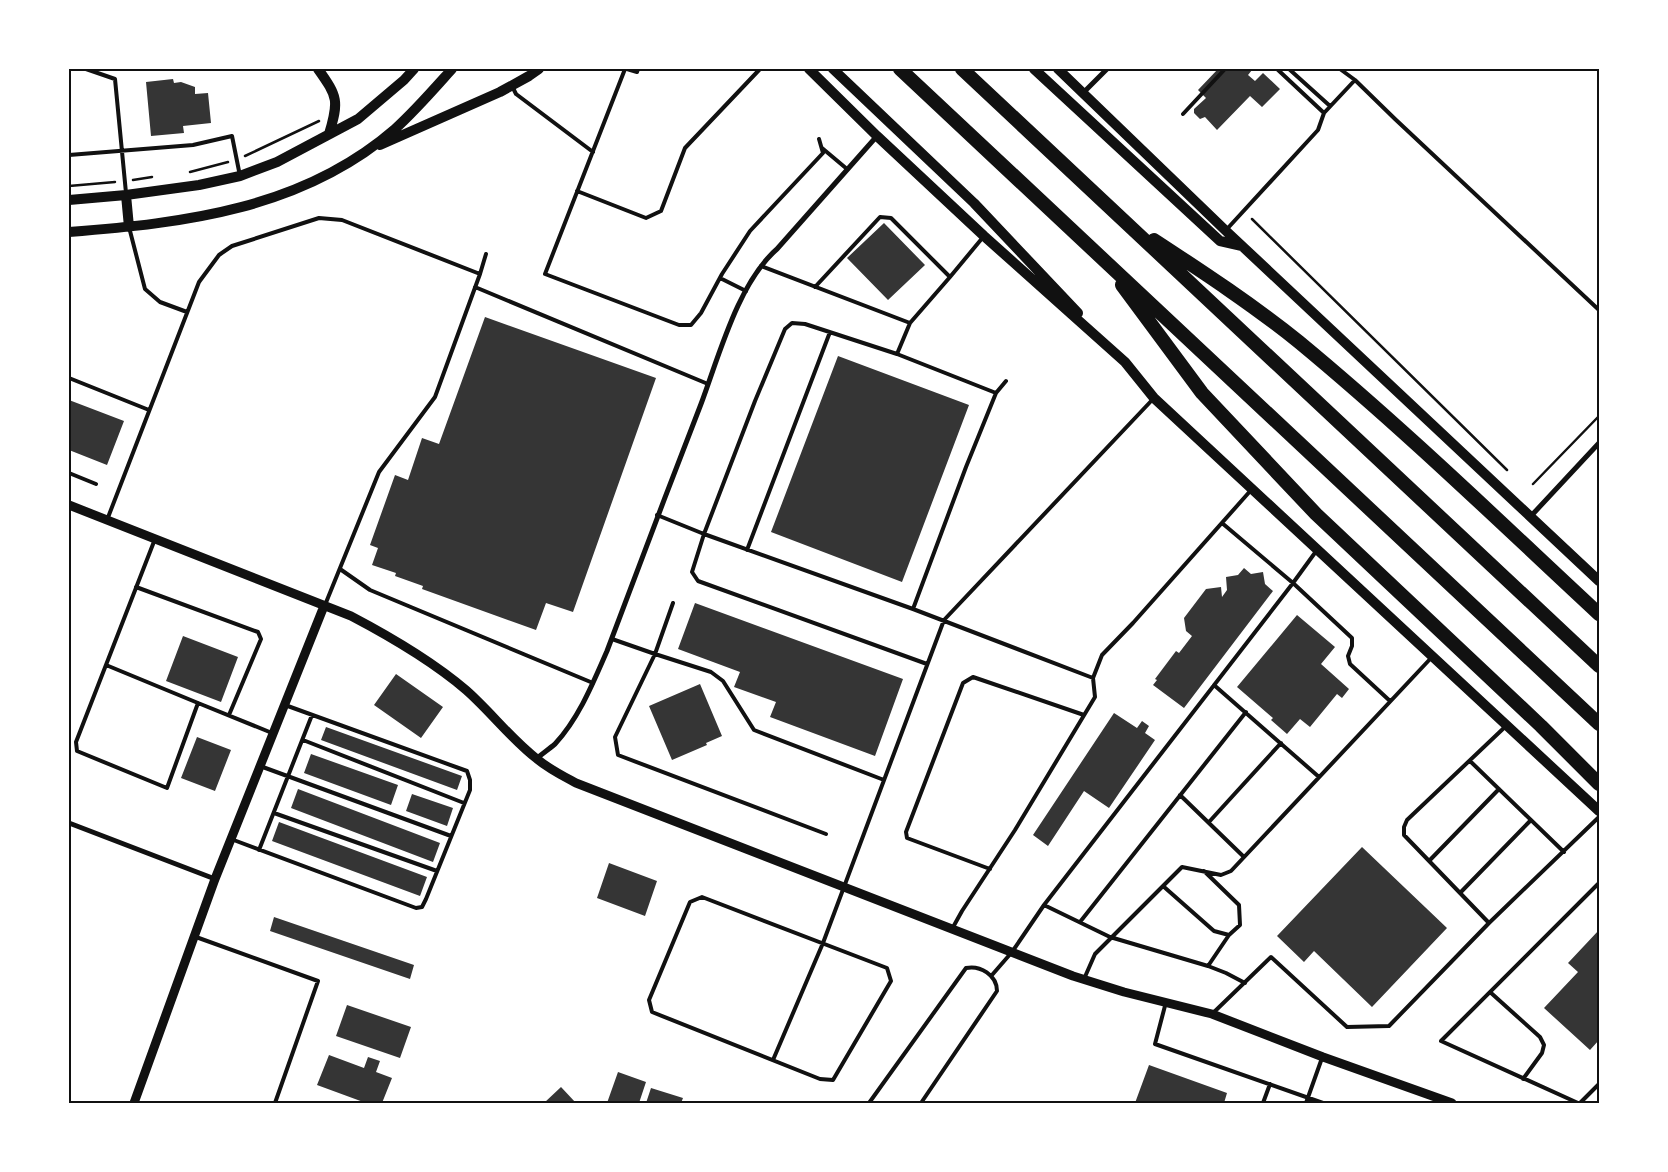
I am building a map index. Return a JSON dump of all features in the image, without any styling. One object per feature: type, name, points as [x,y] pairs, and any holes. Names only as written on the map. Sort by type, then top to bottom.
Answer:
[{"type":"highway","points":[[900,69],[1599,724]]},
{"type":"highway","points":[[962,69],[1599,666]]},
{"type":"highway","points":[[1120,217],[1226,287],[1298,342],[1443,468],[1599,614]]},
{"type":"highway","points":[[1100,256],[1202,393],[1303,500],[1541,726],[1599,784]]},
{"type":"main road","points":[[318,69],[336,97],[336,110],[329,134]]},
{"type":"main road","points":[[69,200],[200,186],[240,176],[277,162],[358,118],[404,80],[414,69]]},
{"type":"main road","points":[[69,232],[129,227],[199,217],[241,208],[285,194],[326,175],[363,153],[395,129],[452,69]]},
{"type":"main road","points":[[363,153],[512,86],[538,69]]},
{"type":"main road","points":[[809,69],[877,136],[984,236],[1125,362]]},
{"type":"main road","points":[[833,69],[974,203],[1125,362],[1154,398],[1599,811]]},
{"type":"main road","points":[[1034,69],[1220,241],[1242,246]]},
{"type":"main road","points":[[1058,69],[1225,230],[1599,581]]},
{"type":"main road","points":[[126,195],[129,227]]},
{"type":"street","points":[[1084,92],[1107,69]]},
{"type":"street","points":[[536,759],[554,744],[568,727],[593,683],[612,640],[657,515],[735,314],[746,292],[765,260],[777,249],[877,136]]},
{"type":"street","points":[[1530,517],[1599,443]]},
{"type":"street","points":[[69,505],[351,616],[378,630],[441,670],[467,691],[536,759],[568,779],[604,795],[1084,979],[1124,992],[1212,1014],[1323,1057],[1452,1103]]},
{"type":"street","points":[[134,1103],[215,879],[324,606]]},
{"type":"street","points":[[69,823],[215,879]]},
{"type":"lane","points":[[86,69],[115,79],[126,195]]},
{"type":"lane","points":[[638,69],[637,72],[626,69],[544,274],[679,325],[691,325],[701,313],[720,278],[750,231],[823,153],[820,139]]},
{"type":"lane","points":[[577,191],[646,218],[661,211],[686,148],[760,69]]},
{"type":"lane","points":[[1183,114],[1226,69]]},
{"type":"lane","points":[[1278,69],[1324,113]]},
{"type":"lane","points":[[1289,69],[1330,106]]},
{"type":"lane","points":[[1340,69],[1355,80],[1395,120],[1599,310]]},
{"type":"lane","points":[[1225,230],[1318,130],[1324,113],[1355,80]]},
{"type":"lane","points":[[512,86],[516,94],[593,152]]},
{"type":"lane","points":[[69,155],[193,145],[232,136],[240,176]]},
{"type":"lane","points":[[822,148],[848,169]]},
{"type":"lane","points":[[815,287],[880,217],[891,218],[950,277]]},
{"type":"lane","points":[[107,520],[198,282],[219,255],[232,246],[319,218],[342,220],[480,274]]},
{"type":"lane","points":[[129,227],[146,289],[160,302],[187,312]]},
{"type":"lane","points":[[897,354],[910,323],[984,236]]},
{"type":"lane","points":[[324,606],[379,472],[435,397],[486,254]]},
{"type":"lane","points":[[761,266],[910,323]]},
{"type":"lane","points":[[720,278],[746,292]]},
{"type":"lane","points":[[475,287],[708,384]]},
{"type":"lane","points":[[927,664],[698,581],[692,572],[704,534],[755,401],[785,330],[792,323],[830,332],[897,354],[996,393]]},
{"type":"lane","points":[[747,550],[830,332]]},
{"type":"lane","points":[[69,378],[149,410]]},
{"type":"lane","points":[[913,609],[996,393],[1006,381]]},
{"type":"lane","points":[[773,1060],[823,943],[944,620],[1154,398]]},
{"type":"lane","points":[[69,473],[96,484]]},
{"type":"lane","points":[[952,929],[1015,830],[1095,697],[1093,678],[1102,655],[1133,623],[1252,489]]},
{"type":"lane","points":[[657,515],[747,550],[944,620],[1093,678]]},
{"type":"lane","points":[[1222,523],[1293,583],[1352,638],[1352,646],[1348,656],[1350,664],[1390,701]]},
{"type":"lane","points":[[155,539],[76,742],[77,751],[167,788],[198,702]]},
{"type":"lane","points":[[992,975],[1012,952],[1044,905],[1317,550]]},
{"type":"lane","points":[[340,569],[370,590],[593,683]]},
{"type":"lane","points":[[136,587],[258,632],[261,640],[229,715]]},
{"type":"lane","points":[[673,603],[655,654],[614,737],[618,755],[826,834]]},
{"type":"lane","points":[[612,640],[711,672],[723,681],[754,730],[884,780]]},
{"type":"lane","points":[[1084,979],[1095,954],[1182,867],[1221,875],[1231,871],[1432,658]]},
{"type":"lane","points":[[106,665],[273,733]]},
{"type":"lane","points":[[990,868],[907,838],[906,832],[963,683],[972,677],[1084,715]]},
{"type":"lane","points":[[1214,685],[1319,776]]},
{"type":"lane","points":[[231,839],[416,908],[422,907],[470,790],[470,780],[467,771],[285,705]]},
{"type":"lane","points":[[1080,922],[1246,712]]},
{"type":"lane","points":[[259,850],[312,715]]},
{"type":"lane","points":[[1490,923],[1404,835],[1404,827],[1407,820],[1506,726]]},
{"type":"lane","points":[[303,740],[464,803]]},
{"type":"lane","points":[[1209,822],[1281,743]]},
{"type":"lane","points":[[1470,761],[1564,852]]},
{"type":"lane","points":[[260,766],[451,836]]},
{"type":"lane","points":[[1429,861],[1499,789]]},
{"type":"lane","points":[[1180,795],[1244,857]]},
{"type":"lane","points":[[274,813],[437,871]]},
{"type":"lane","points":[[1212,1014],[1271,957],[1347,1026],[1389,1026],[1490,923],[1599,817]]},
{"type":"lane","points":[[1460,893],[1531,820]]},
{"type":"lane","points":[[1204,870],[1239,905],[1240,925],[1229,935],[1208,966]]},
{"type":"lane","points":[[1599,885],[1441,1041],[1579,1103],[1599,1084]]},
{"type":"lane","points":[[1163,886],[1214,931],[1229,935]]},
{"type":"lane","points":[[702,897],[823,943],[887,968],[891,981],[833,1080],[820,1079],[652,1012],[649,1000],[690,902],[702,897]]},
{"type":"lane","points":[[1044,905],[1110,937],[1208,966],[1245,983]]},
{"type":"lane","points":[[194,936],[318,981],[275,1103]]},
{"type":"lane","points":[[869,1103],[966,968],[973,967],[992,975],[997,984],[997,991],[921,1103]]},
{"type":"lane","points":[[1490,992],[1540,1037],[1544,1045],[1542,1053],[1524,1079]]},
{"type":"lane","points":[[1166,1002],[1155,1044],[1324,1103]]},
{"type":"lane","points":[[1306,1103],[1323,1057]]},
{"type":"lane","points":[[1263,1103],[1270,1084]]},
{"type":"path","points":[[187,173],[237,160],[323,119]]},
{"type":"path","points":[[69,186],[160,176]]},
{"type":"path","points":[[1252,219],[1507,470]]},
{"type":"path","points":[[1533,484],[1599,416]]},
{"type":"building","points":[[1218,69],[1250,69],[1252,70],[1248,75],[1255,81],[1263,73],[1280,89],[1262,107],[1250,96],[1217,130],[1205,117],[1200,119],[1194,113],[1194,109],[1206,98],[1198,90]]},
{"type":"building","points":[[173,79],[174,83],[181,82],[195,87],[195,94],[208,93],[211,123],[183,126],[184,133],[151,136],[146,82]]},
{"type":"building","points":[[884,223],[925,265],[888,300],[847,258]]},
{"type":"building","points":[[485,317],[656,378],[573,612],[546,603],[536,630],[422,589],[423,586],[395,576],[396,573],[372,565],[378,548],[370,545],[395,475],[408,480],[422,438],[439,444]]},
{"type":"building","points":[[838,356],[969,405],[902,582],[771,532]]},
{"type":"building","points":[[69,400],[124,421],[107,465],[69,450]]},
{"type":"building","points":[[1244,568],[1251,574],[1263,572],[1265,584],[1273,591],[1184,708],[1153,685],[1157,680],[1155,679],[1176,651],[1179,653],[1192,636],[1186,631],[1184,618],[1206,589],[1221,587],[1222,597],[1227,590],[1226,577],[1238,575]]},
{"type":"building","points":[[695,603],[903,679],[875,756],[770,717],[776,702],[734,687],[740,672],[678,649]]},
{"type":"building","points":[[1297,615],[1335,647],[1321,664],[1349,689],[1342,698],[1337,694],[1310,727],[1300,719],[1287,734],[1271,720],[1273,718],[1237,687]]},
{"type":"building","points":[[183,636],[238,657],[221,702],[166,681]]},
{"type":"building","points":[[396,674],[443,707],[421,738],[374,705]]},
{"type":"building","points":[[700,684],[722,736],[706,743],[707,745],[672,760],[649,706]]},
{"type":"building","points":[[1114,713],[1137,728],[1142,721],[1149,726],[1145,733],[1155,740],[1109,808],[1084,791],[1048,846],[1033,835]]},
{"type":"building","points":[[326,727],[462,776],[457,790],[321,740]]},
{"type":"building","points":[[197,737],[231,750],[215,791],[181,778]]},
{"type":"building","points":[[311,754],[398,785],[391,805],[304,773]]},
{"type":"building","points":[[298,789],[440,843],[433,862],[291,808]]},
{"type":"building","points":[[412,794],[453,808],[447,826],[406,811]]},
{"type":"building","points":[[279,822],[427,877],[420,896],[272,841]]},
{"type":"building","points":[[1362,847],[1447,928],[1372,1007],[1314,951],[1304,962],[1277,936]]},
{"type":"building","points":[[609,863],[657,881],[645,916],[597,898]]},
{"type":"building","points":[[274,917],[414,965],[410,979],[270,931]]},
{"type":"building","points":[[1599,930],[1599,1040],[1590,1050],[1544,1008],[1578,972],[1568,963]]},
{"type":"building","points":[[347,1005],[411,1027],[400,1058],[336,1036]]},
{"type":"building","points":[[329,1055],[364,1068],[368,1057],[380,1061],[376,1072],[392,1078],[382,1103],[366,1103],[317,1085]]},
{"type":"building","points":[[1149,1065],[1227,1093],[1224,1103],[1135,1103]]},
{"type":"building","points":[[618,1072],[646,1082],[639,1103],[607,1103]]},
{"type":"building","points":[[561,1087],[576,1103],[544,1103]]},
{"type":"building","points":[[651,1088],[683,1098],[681,1103],[646,1103]]}]
